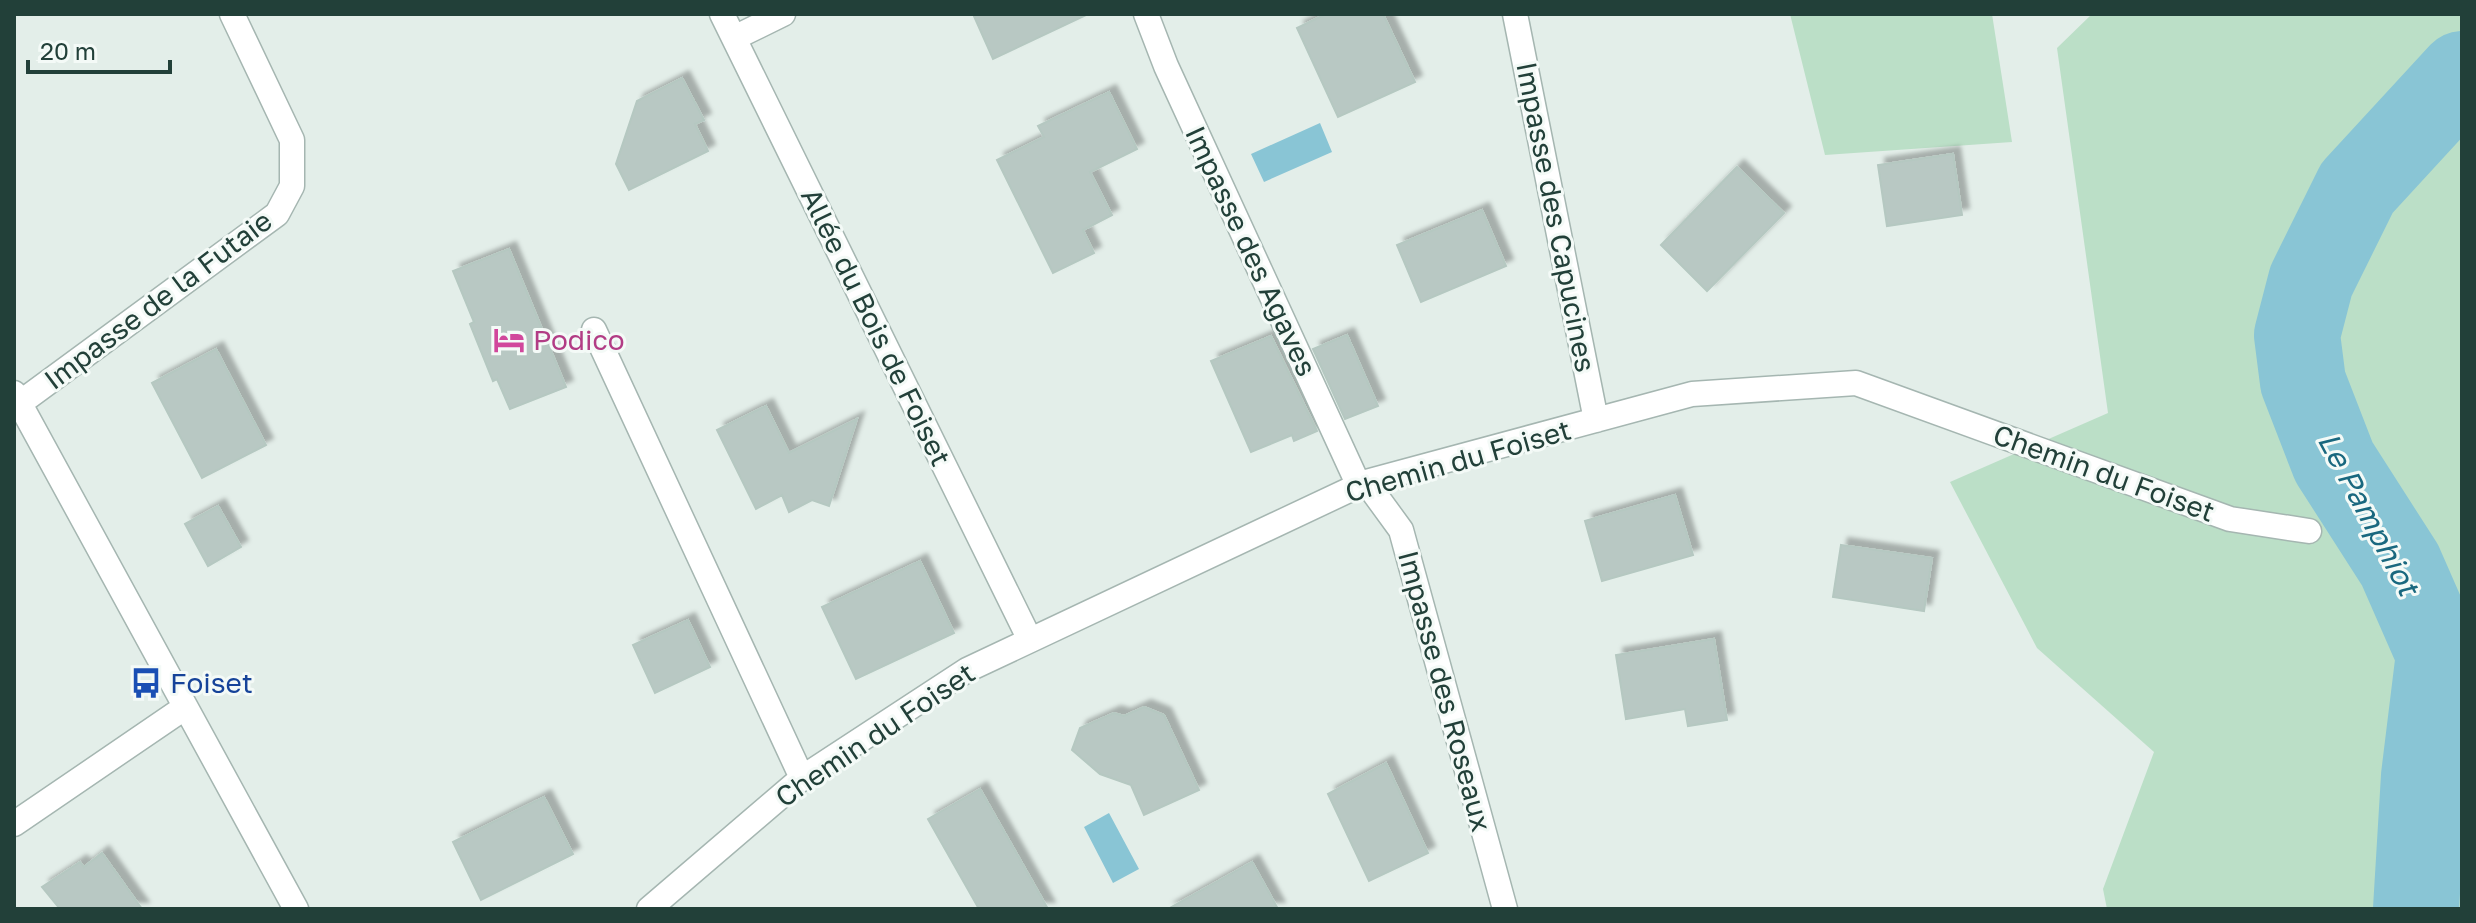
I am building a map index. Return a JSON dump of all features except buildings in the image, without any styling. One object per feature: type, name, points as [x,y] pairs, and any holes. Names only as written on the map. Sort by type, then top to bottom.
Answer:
[{"type":"street","name":"Impasse de la Futaie","points":[[17,398],[277,214],[292,186],[292,140],[232,14]]},
{"type":"street","name":"Allée du Bois de Foiset","points":[[722,14],[1030,640]]},
{"type":"street","points":[[734,38],[783,14]]},
{"type":"street","name":"Impasse des Agaves","points":[[1146,14],[1166,66],[1363,484]]},
{"type":"street","name":"Impasse des Capucines","points":[[1515,14],[1596,420]]},
{"type":"street","points":[[594,330],[802,778]]},
{"type":"street","name":"Chemin du Foiset","points":[[649,909],[802,778],[967,670],[1363,484],[1692,394],[1856,383],[2230,519],[2309,531]]},
{"type":"street","points":[[17,398],[290,902]]},
{"type":"street","name":"Impasse des Roseaux","points":[[1363,484],[1401,530],[1505,909]]},
{"type":"street","points":[[14,824],[184,708]]},
{"type":"green space","points":[[1790,14],[1992,14],[2012,142],[1825,155]]},
{"type":"green space","points":[[2092,14],[2462,14],[2462,909],[2107,909],[2103,889],[2154,752],[2037,648],[1950,482],[2108,413],[2057,48]]},
{"type":"water","points":[[1320,123],[1332,152],[1264,182],[1251,154]]},
{"type":"water","points":[[1109,813],[1139,869],[1113,883],[1084,827]]},
{"type":"waterway","name":"Le Pamphiot","points":[[2416,909],[2424,776],[2439,654],[2400,565],[2334,462],[2303,382],[2297,335],[2311,281],[2357,188],[2462,74]]},
{"type":"place","name":"Podico","points":[[509,340]]},
{"type":"place","name":"Foiset","points":[[146,683]]}]
